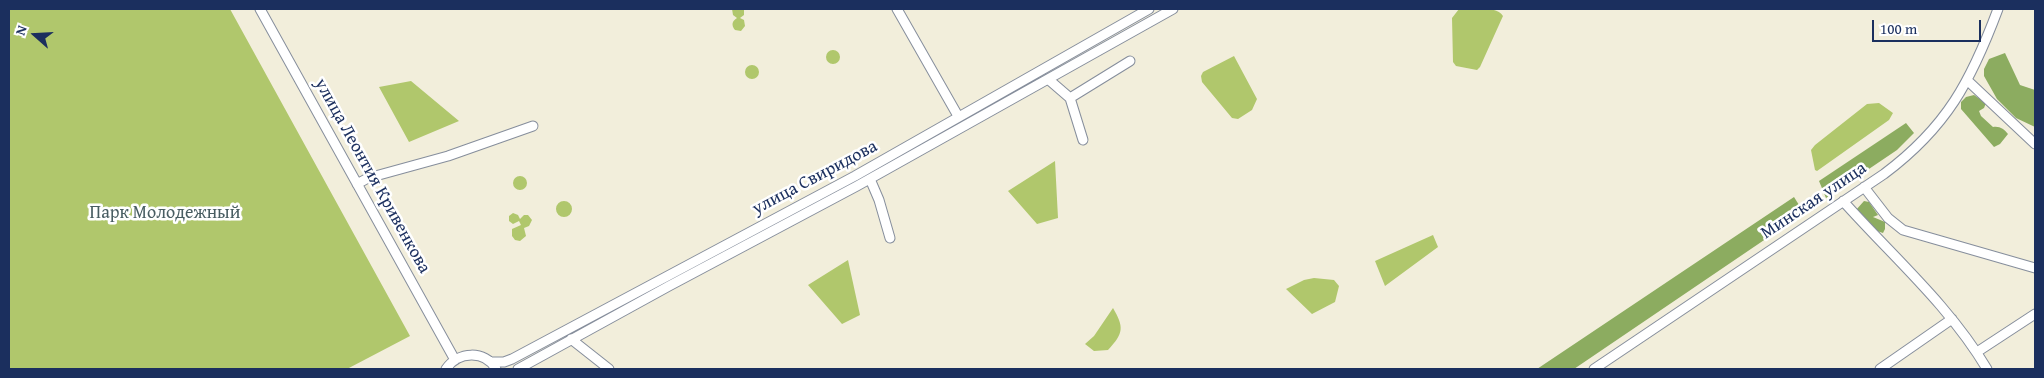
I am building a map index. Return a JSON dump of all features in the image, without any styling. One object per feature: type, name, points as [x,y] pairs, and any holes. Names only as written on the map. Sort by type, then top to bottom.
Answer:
[{"type":"street","name":"улица Леонтия Кривенкова","points":[[260,9],[455,360]]},
{"type":"street","points":[[897,9],[958,116]]},
{"type":"street","name":"улица Свиридова","points":[[494,365],[512,359],[855,176],[1149,9]]},
{"type":"street","name":"улица Свиридова","points":[[518,369],[870,179],[1173,9]]},
{"type":"street","name":"Минская улица","points":[[1594,369],[1864,188],[1914,150],[1936,128],[1968,80],[1998,9]]},
{"type":"street","points":[[1070,98],[1130,61]]},
{"type":"street","points":[[1048,79],[1070,98],[1083,140]]},
{"type":"street","points":[[1968,80],[2035,144]]},
{"type":"street","points":[[357,184],[368,178],[448,156],[533,126]]},
{"type":"street","points":[[870,179],[879,200],[890,238]]},
{"type":"street","points":[[1864,188],[1888,218],[1902,230],[2035,268]]},
{"type":"street","points":[[1843,201],[1919,281],[1952,319],[1977,352],[1987,369]]},
{"type":"street","points":[[1977,352],[2035,314]]},
{"type":"street","points":[[1880,369],[1952,319]]},
{"type":"street","points":[[571,339],[609,369]]},
{"type":"street","points":[[446,369],[455,360],[472,355],[484,357],[494,365]]},
{"type":"green space","name":"Парк Молодежный","points":[[9,9],[230,9],[410,336],[347,369],[9,369]]},
{"type":"green space","points":[[732,9],[744,9],[744,15],[740,18],[744,20],[745,26],[741,31],[735,30],[733,26],[733,22],[737,18],[733,15]]},
{"type":"green space","points":[[1459,9],[1489,9],[1495,10],[1503,16],[1477,70],[1456,66],[1453,62],[1452,18]]},
{"type":"green space","points":[[830,50],[836,50],[840,57],[836,64],[830,64],[826,60],[826,54]]},
{"type":"green space","points":[[2005,53],[2020,85],[2035,90],[2035,127],[2016,118],[1997,99],[1984,76],[1984,69],[1989,59]]},
{"type":"green space","points":[[1234,56],[1257,99],[1252,110],[1238,119],[1232,118],[1202,82],[1201,76],[1203,72]]},
{"type":"green space","points":[[749,65],[755,65],[759,72],[755,79],[749,79],[745,75],[745,69]]},
{"type":"green space","points":[[411,81],[459,121],[409,142],[379,87]]},
{"type":"green space","points":[[1974,95],[1986,103],[1984,108],[1979,111],[1981,116],[1993,127],[2002,128],[2008,134],[2000,144],[1994,147],[1961,109],[1961,102],[1966,97]]},
{"type":"green space","points":[[1879,103],[1893,113],[1889,120],[1817,171],[1815,170],[1811,150],[1815,145],[1867,104]]},
{"type":"green space","points":[[1906,123],[1914,133],[1897,150],[1826,198],[1819,181]]},
{"type":"green space","points":[[1055,161],[1058,218],[1037,224],[1008,191]]},
{"type":"green space","points":[[517,176],[523,176],[527,183],[523,190],[517,190],[513,186],[513,180]]},
{"type":"green space","points":[[1794,197],[1804,213],[1574,369],[1537,369]]},
{"type":"green space","points":[[564,201],[572,209],[564,217],[556,209]]},
{"type":"green space","points":[[1864,201],[1869,202],[1878,215],[1873,217],[1885,222],[1883,233],[1874,230],[1856,210]]},
{"type":"green space","points":[[513,213],[518,215],[520,219],[524,215],[528,215],[532,220],[529,226],[524,228],[526,236],[520,241],[515,240],[512,236],[512,229],[521,225],[519,221],[513,224],[509,221],[509,216]]},
{"type":"green space","points":[[1433,235],[1438,247],[1385,286],[1375,261]]},
{"type":"green space","points":[[848,260],[860,315],[842,324],[808,285]]},
{"type":"green space","points":[[1314,278],[1334,280],[1339,286],[1335,302],[1312,314],[1286,289],[1304,280]]},
{"type":"green space","points":[[1113,308],[1119,320],[1120,334],[1108,350],[1094,351],[1085,344],[1094,336]]}]
